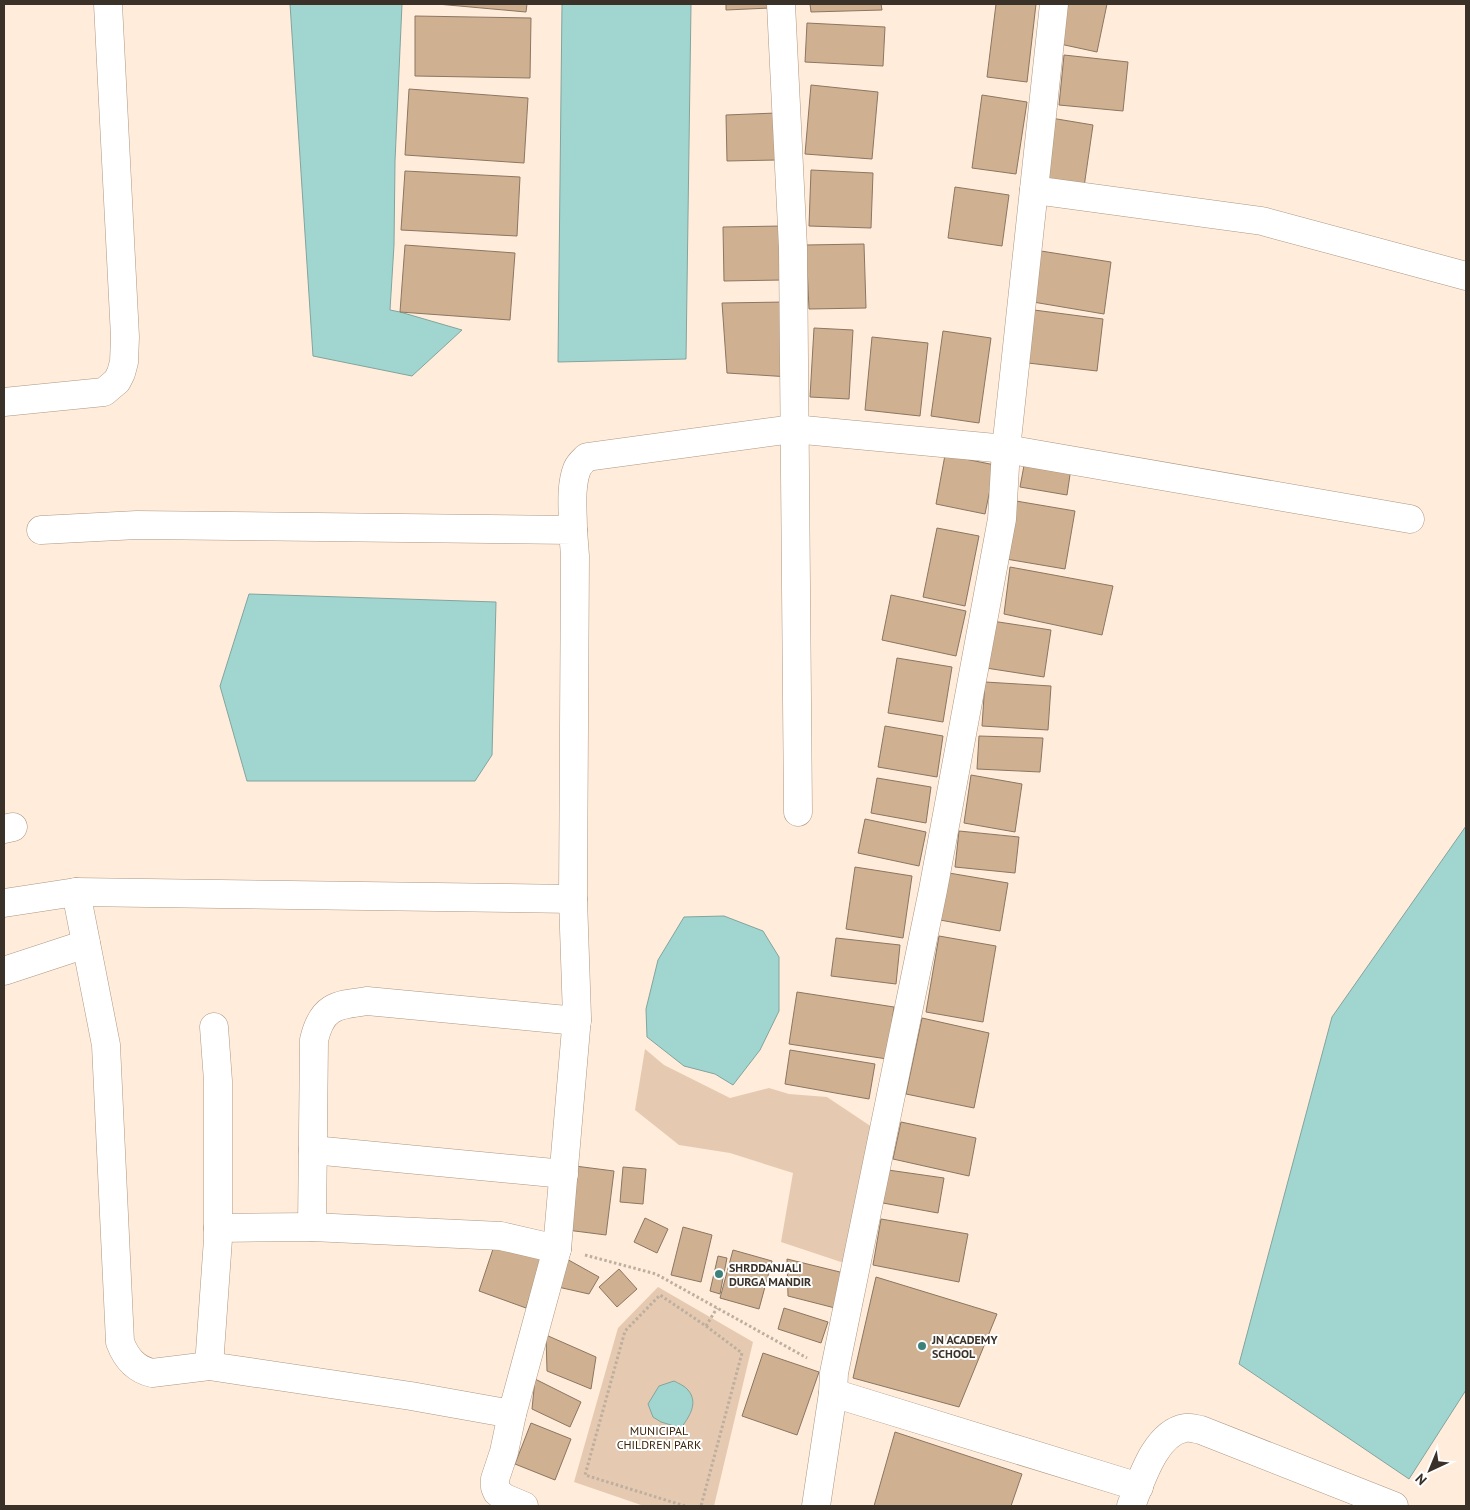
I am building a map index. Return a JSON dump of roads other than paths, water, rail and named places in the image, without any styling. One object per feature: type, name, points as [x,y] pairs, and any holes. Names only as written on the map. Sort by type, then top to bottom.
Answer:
[{"type":"street","points":[[4,402],[104,392],[117,381],[122,368],[124,337],[108,4]]},
{"type":"street","points":[[781,4],[793,248],[793,429],[798,812]]},
{"type":"street","points":[[816,1506],[833,1383],[932,890],[1002,519],[1006,449],[1054,4]]},
{"type":"street","points":[[1034,190],[1262,221],[1466,276]]},
{"type":"street","points":[[524,1506],[505,1498],[497,1492],[495,1479],[504,1452],[512,1414],[557,1249],[564,1174],[577,1021],[573,899],[575,556],[573,530],[574,486],[577,469],[582,461],[587,457],[793,429],[1006,449],[1410,519]]},
{"type":"street","points":[[41,530],[137,525],[573,530]]},
{"type":"street","points":[[4,903],[76,892],[573,899]]},
{"type":"street","points":[[76,892],[106,1045],[120,1342],[123,1350],[134,1365],[152,1374],[209,1366],[411,1396],[512,1414]]},
{"type":"street","points":[[4,971],[86,944]]},
{"type":"street","points":[[312,1227],[314,1040],[318,1024],[330,1009],[343,1004],[367,1001],[577,1021]]},
{"type":"street","points":[[209,1366],[218,1228],[218,1081],[214,1027]]},
{"type":"street","points":[[313,1150],[564,1174]]},
{"type":"street","points":[[218,1228],[312,1227],[501,1236],[557,1249]]},
{"type":"street","points":[[833,1383],[1135,1497],[1162,1440],[1173,1432],[1186,1427],[1201,1430],[1394,1506]]},
{"type":"water","points":[[290,4],[402,4],[390,310],[462,330],[412,376],[313,356]]},
{"type":"water","points":[[562,4],[691,4],[686,359],[558,362]]},
{"type":"water","points":[[249,594],[496,602],[492,755],[475,781],[247,781],[220,686]]},
{"type":"water","points":[[1466,826],[1466,1390],[1409,1479],[1239,1364],[1332,1017]]},
{"type":"water","points":[[724,916],[763,931],[779,957],[779,1011],[760,1050],[733,1085],[715,1074],[684,1066],[647,1037],[646,1009],[658,960],[684,917]]},
{"type":"water","points":[[674,1381],[687,1389],[693,1400],[690,1415],[681,1428],[661,1422],[653,1417],[648,1404],[659,1386]]},
{"type":"place","name":"SHRDDANJALI DURGA MANDIR","points":[[719,1274]]},
{"type":"place","name":"JN ACADEMY SCHOOL","points":[[922,1346]]},
{"type":"park label","name":"MUNICIPAL CHILDREN PARK","points":[[659,1437]]}]
